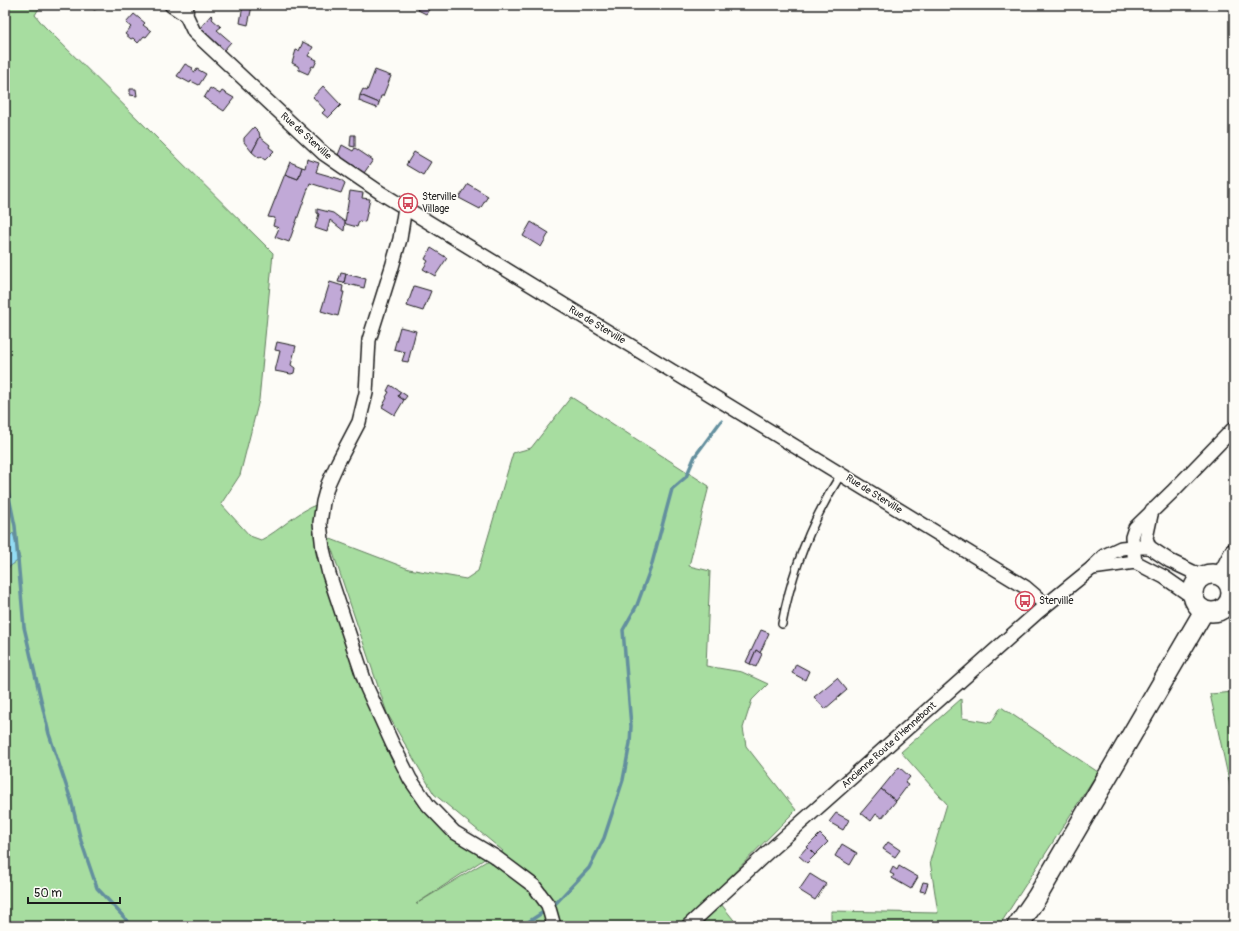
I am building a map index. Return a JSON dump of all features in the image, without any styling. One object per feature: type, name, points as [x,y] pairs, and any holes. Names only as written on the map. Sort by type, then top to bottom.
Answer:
[{"type":"main road","points":[[1213,576],[1230,587],[1231,607],[1217,612],[1210,612],[1199,604],[1193,590],[1199,579],[1213,576],[1234,553]]},
{"type":"main road","points":[[1018,926],[1041,890],[1199,604]]},
{"type":"street","points":[[170,5],[187,10]]},
{"type":"street","name":"Rue de Sterville","points":[[187,10],[194,32],[324,154],[381,193],[1025,587],[1046,605]]},
{"type":"street","points":[[405,207],[400,239],[369,340],[366,393],[359,422],[328,484],[323,502],[320,523],[323,549],[329,574],[367,688],[410,780],[428,806],[454,832],[494,856],[534,886],[548,905],[554,926]]},
{"type":"street","points":[[1135,562],[1132,537],[1135,528],[1234,428]]},
{"type":"street","points":[[1149,547],[1146,538],[1152,510]]},
{"type":"street","points":[[1132,546],[1149,547],[1170,561],[1193,572],[1213,576]]},
{"type":"street","name":"Ancienne Route d'Hennebont","points":[[688,926],[774,847],[1046,605],[1092,568],[1104,556],[1121,548],[1132,546]]},
{"type":"street","points":[[1092,568],[1135,562],[1164,577],[1199,604]]},
{"type":"lane","points":[[782,624],[794,572],[806,543],[834,485],[841,474]]},
{"type":"green space","points":[[5,5],[41,5],[35,15],[44,26],[273,253],[259,400],[240,475],[221,504],[250,536],[261,540],[310,507],[318,504],[316,554],[356,677],[391,759],[449,834],[486,858],[416,904],[503,851],[434,794],[387,713],[328,538],[409,569],[466,579],[478,571],[513,453],[531,448],[571,397],[709,486],[689,566],[710,571],[706,666],[742,672],[768,684],[752,700],[743,728],[746,746],[796,810],[713,894],[737,924],[748,926],[5,926],[5,570],[20,559],[13,533],[5,541]]},
{"type":"green space","points":[[1234,692],[1234,800],[1210,694]]},
{"type":"green space","points":[[961,699],[962,718],[991,723],[1001,707],[1098,772],[999,926],[831,926],[831,911],[938,913],[930,861],[947,804],[901,752]]},
{"type":"water","points":[[13,533],[20,559],[5,570],[5,541]]},
{"type":"building","points":[[91,5],[111,5],[104,8],[103,6],[94,10]]},
{"type":"building","points":[[243,5],[252,6],[248,25],[240,23]]},
{"type":"building","points":[[414,5],[432,5],[426,14],[418,10],[419,8]]},
{"type":"building","points":[[134,14],[145,23],[143,25],[151,31],[138,43],[133,38],[131,39],[125,34],[131,27],[126,23]]},
{"type":"building","points":[[211,15],[213,17],[212,19],[221,27],[217,30],[231,42],[224,50],[200,28]]},
{"type":"building","points":[[303,42],[313,47],[308,56],[317,60],[314,67],[312,66],[308,74],[299,70],[298,66],[292,63],[296,50],[299,51]]},
{"type":"building","points":[[185,64],[193,68],[192,70],[195,72],[197,69],[206,74],[199,85],[191,81],[190,83],[177,76]]},
{"type":"building","points":[[375,70],[391,76],[379,103],[360,95],[363,89],[367,91]]},
{"type":"building","points":[[323,86],[341,105],[328,118],[322,113],[325,110],[313,97]]},
{"type":"building","points":[[210,88],[220,94],[222,91],[234,98],[224,111],[204,98]]},
{"type":"building","points":[[130,89],[136,89],[137,96],[130,95]]},
{"type":"building","points":[[360,95],[379,103],[377,108],[359,101]]},
{"type":"building","points":[[254,127],[259,132],[260,137],[252,152],[244,142],[244,138]]},
{"type":"building","points":[[351,135],[355,135],[355,147],[350,146]]},
{"type":"building","points":[[260,137],[270,145],[269,147],[274,151],[265,160],[261,157],[259,158],[252,152]]},
{"type":"building","points":[[342,145],[353,151],[355,148],[373,160],[364,173],[338,155]]},
{"type":"building","points":[[414,152],[431,162],[423,175],[406,165]]},
{"type":"building","points":[[307,159],[319,163],[316,172],[340,179],[345,183],[341,193],[310,183],[289,242],[275,237],[279,228],[273,226],[275,218],[268,217],[285,174],[298,179],[302,167],[305,168]]},
{"type":"building","points":[[290,162],[302,167],[298,179],[285,174]]},
{"type":"building","points":[[468,184],[488,196],[480,209],[459,198]]},
{"type":"building","points":[[350,191],[363,193],[362,198],[370,199],[365,222],[359,221],[357,227],[346,224],[345,222]]},
{"type":"building","points":[[317,209],[333,213],[345,222],[344,231],[330,220],[327,232],[315,228],[319,214],[317,213]]},
{"type":"building","points":[[531,222],[549,233],[541,247],[523,236]]},
{"type":"building","points":[[431,248],[447,258],[435,276],[423,269],[428,261],[425,259]]},
{"type":"building","points":[[341,273],[346,274],[344,283],[338,282]]},
{"type":"building","points":[[346,274],[366,279],[364,288],[344,283]]},
{"type":"building","points":[[330,282],[343,286],[342,292],[344,292],[338,316],[321,311]]},
{"type":"building","points":[[414,286],[431,291],[423,311],[407,306]]},
{"type":"building","points":[[400,327],[416,331],[408,362],[402,361],[405,352],[394,349]]},
{"type":"building","points":[[277,342],[296,346],[291,365],[295,368],[294,373],[291,374],[275,371],[280,351],[275,350]]},
{"type":"building","points":[[390,385],[401,392],[398,396],[404,400],[395,415],[382,407],[387,398],[386,397],[389,392],[387,391]]},
{"type":"building","points":[[401,392],[407,396],[404,400],[398,396]]},
{"type":"building","points":[[761,630],[769,633],[760,653],[756,650],[750,664],[746,662]]},
{"type":"building","points":[[756,650],[762,654],[756,667],[750,664]]},
{"type":"building","points":[[796,664],[809,671],[805,680],[792,673]]},
{"type":"building","points":[[837,678],[847,690],[825,709],[814,697]]},
{"type":"building","points":[[899,767],[910,777],[905,783],[908,785],[896,801],[881,789]]},
{"type":"building","points":[[881,789],[896,801],[882,818],[876,814],[871,821],[861,813]]},
{"type":"building","points":[[836,813],[849,820],[843,830],[829,822]]},
{"type":"building","points":[[820,834],[828,842],[815,855],[807,847]]},
{"type":"building","points":[[888,842],[900,850],[895,857],[883,849]]},
{"type":"building","points":[[842,844],[857,853],[850,865],[835,856]]},
{"type":"building","points":[[807,847],[815,855],[807,863],[799,856]]},
{"type":"building","points":[[899,866],[918,877],[911,889],[892,878],[894,875],[890,873],[893,867],[897,870]]},
{"type":"building","points":[[810,874],[826,884],[815,900],[799,890]]},
{"type":"building","points":[[923,882],[928,883],[925,892],[920,891]]},
{"type":"waterway","points":[[556,903],[589,868],[604,838],[623,780],[630,743],[631,726],[623,630],[637,605],[651,567],[672,489],[686,477],[695,456],[721,421]]},
{"type":"waterway","points":[[5,478],[15,526],[24,627],[49,734],[71,800],[81,841],[97,888],[132,926]]},
{"type":"waterway","points":[[522,926],[545,911]]},
{"type":"place","name":"Sterville Village","points":[[408,203]]},
{"type":"place","name":"Sterville","points":[[1025,601]]}]
